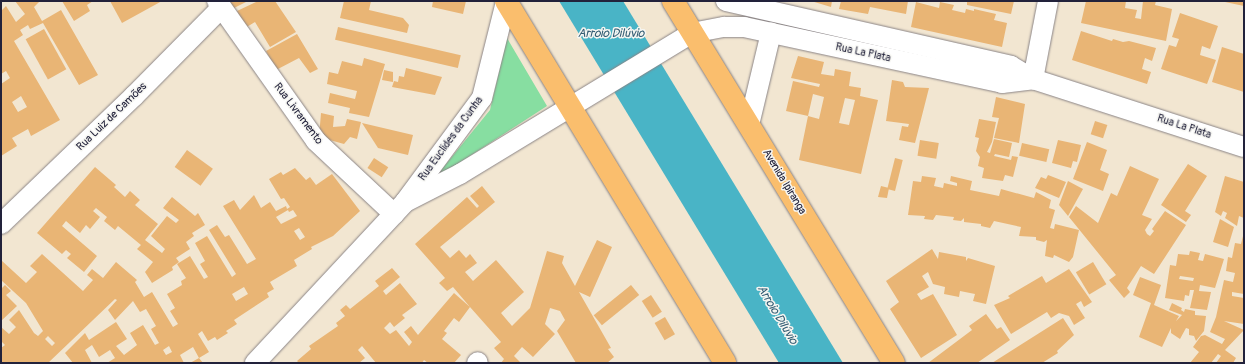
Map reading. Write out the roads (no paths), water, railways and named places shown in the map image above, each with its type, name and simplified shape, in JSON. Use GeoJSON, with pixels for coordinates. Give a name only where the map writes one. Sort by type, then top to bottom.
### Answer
{"type":"FeatureCollection","features":[{"type":"Feature","properties":{"kind":"main road"},"geometry":{"type":"LineString","coordinates":[[506,1],[568,107],[725,363]]}},
{"type":"Feature","properties":{"kind":"main road","name":"Avenida Ipiranga"},"geometry":{"type":"LineString","coordinates":[[673,1],[894,363]]}},
{"type":"Feature","properties":{"kind":"street","name":"Rua Euclides da Cunha"},"geometry":{"type":"LineString","coordinates":[[255,363],[399,208],[482,98],[506,1]]}},
{"type":"Feature","properties":{"kind":"street","name":"Rua La Plata"},"geometry":{"type":"LineString","coordinates":[[726,1],[782,7],[1011,66],[1034,79],[1244,147]]}},
{"type":"Feature","properties":{"kind":"street"},"geometry":{"type":"LineString","coordinates":[[1034,79],[1048,1]]}},
{"type":"Feature","properties":{"kind":"street","name":"Rua Livramento"},"geometry":{"type":"LineString","coordinates":[[219,4],[316,141],[399,208]]}},
{"type":"Feature","properties":{"kind":"street","name":"Rua Luiz de Camões"},"geometry":{"type":"LineString","coordinates":[[1,224],[134,96],[219,4]]}},
{"type":"Feature","properties":{"kind":"street","name":"Rua La Plata"},"geometry":{"type":"LineString","coordinates":[[692,33],[724,27],[744,28],[1002,83],[1034,79]]}},
{"type":"Feature","properties":{"kind":"street","name":"Rua Euclides da Cunha"},"geometry":{"type":"LineString","coordinates":[[399,208],[460,174],[692,33]]}},
{"type":"Feature","properties":{"kind":"street"},"geometry":{"type":"LineString","coordinates":[[749,125],[771,34]]}},
{"type":"Feature","properties":{"kind":"water","name":"Arroio Dilúvio"},"geometry":{"type":"Polygon","coordinates":[[[559,1],[623,1],[843,363],[779,363],[559,1]]]}}]}
